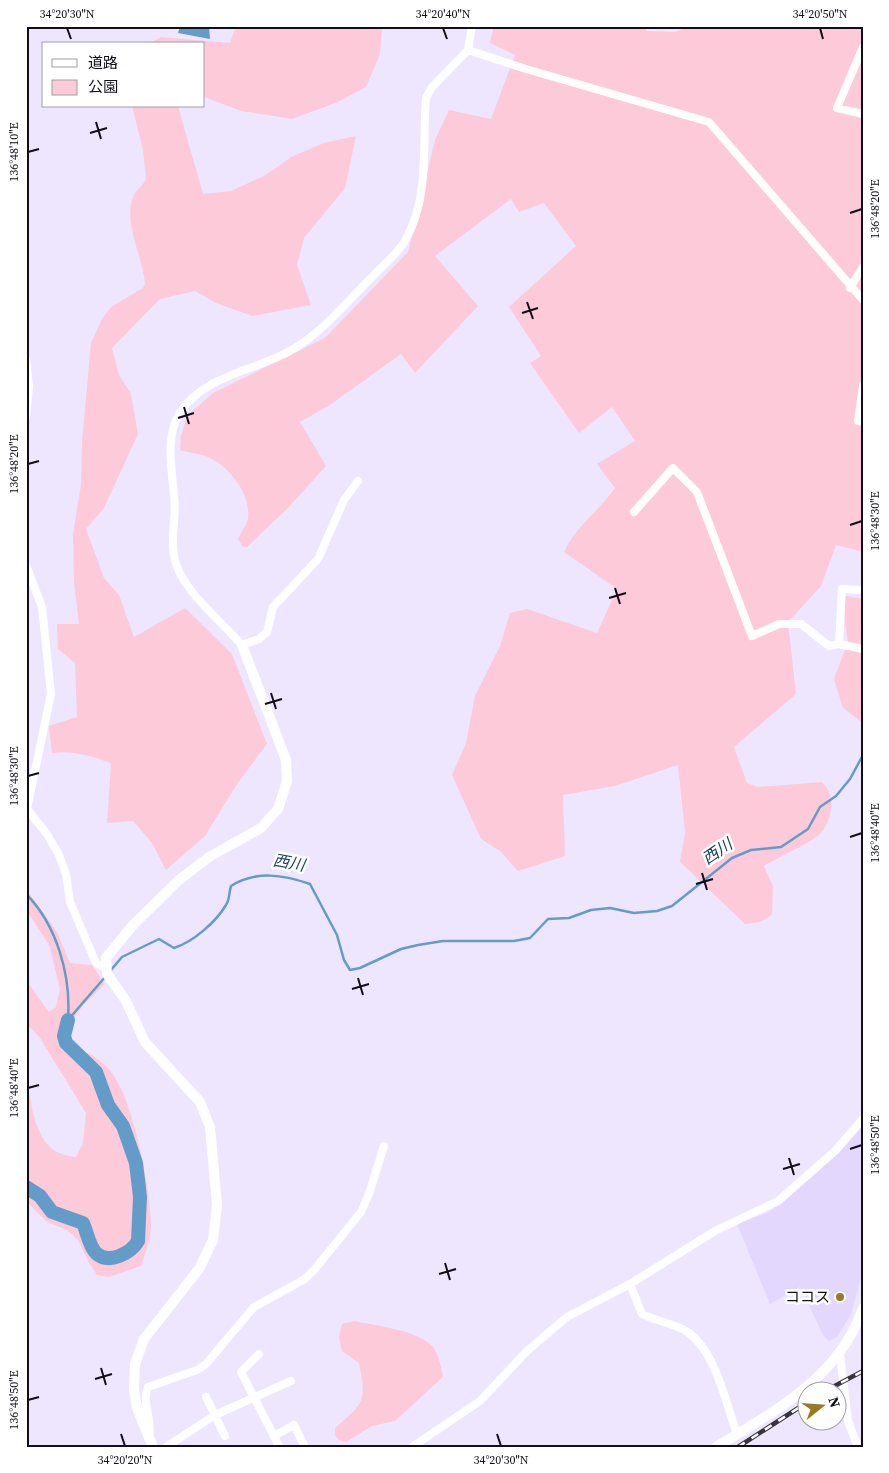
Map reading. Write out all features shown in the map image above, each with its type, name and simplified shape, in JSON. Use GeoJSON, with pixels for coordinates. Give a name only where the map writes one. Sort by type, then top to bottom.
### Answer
{"type":"FeatureCollection","features":[{"type":"Feature","properties":{"kind":"street"},"geometry":{"type":"LineString","coordinates":[[105,968],[106,958],[117,944],[179,880],[209,857],[261,828],[278,809],[287,782],[286,760],[242,645],[194,592],[180,574],[175,561],[173,546],[175,498],[170,455],[176,420],[183,408],[211,385],[288,352],[310,338],[392,257],[406,240],[414,222],[422,190],[426,98],[432,87],[468,50],[472,26]]}},
{"type":"Feature","properties":{"kind":"street"},"geometry":{"type":"LineString","coordinates":[[863,47],[837,108],[863,114]]}},
{"type":"Feature","properties":{"kind":"street"},"geometry":{"type":"LineString","coordinates":[[468,50],[526,69],[709,122],[850,288],[863,300]]}},
{"type":"Feature","properties":{"kind":"street"},"geometry":{"type":"LineString","coordinates":[[850,288],[863,267]]}},
{"type":"Feature","properties":{"kind":"street"},"geometry":{"type":"LineString","coordinates":[[26,359],[29,386],[26,417]]}},
{"type":"Feature","properties":{"kind":"street"},"geometry":{"type":"LineString","coordinates":[[863,385],[858,421],[863,422]]}},
{"type":"Feature","properties":{"kind":"street"},"geometry":{"type":"LineString","coordinates":[[634,512],[673,468],[696,492],[752,636],[779,624],[802,624],[829,646],[839,644],[863,648]]}},
{"type":"Feature","properties":{"kind":"street"},"geometry":{"type":"LineString","coordinates":[[242,645],[259,639],[267,632],[273,607],[318,559],[327,543],[344,500],[358,481]]}},
{"type":"Feature","properties":{"kind":"street"},"geometry":{"type":"LineString","coordinates":[[26,565],[42,607],[51,694],[27,808],[59,855],[66,874],[70,902],[96,963],[105,968],[126,1001],[149,1047],[200,1102],[210,1127],[217,1205],[213,1240],[199,1269],[144,1339],[135,1364],[134,1391],[137,1408],[153,1447]]}},
{"type":"Feature","properties":{"kind":"street"},"geometry":{"type":"LineString","coordinates":[[839,644],[842,589],[863,590]]}},
{"type":"Feature","properties":{"kind":"street"},"geometry":{"type":"LineString","coordinates":[[412,1447],[480,1401],[527,1351],[568,1317],[630,1284],[715,1231],[778,1201],[835,1151],[863,1119]]}},
{"type":"Feature","properties":{"kind":"street"},"geometry":{"type":"LineString","coordinates":[[149,1436],[151,1428],[145,1398],[148,1387],[197,1370],[206,1364],[254,1307],[305,1278],[315,1269],[360,1212],[369,1194],[384,1146]]}},
{"type":"Feature","properties":{"kind":"street"},"geometry":{"type":"LineString","coordinates":[[630,1284],[642,1314],[672,1324],[687,1332],[701,1344],[712,1364],[738,1434]]}},
{"type":"Feature","properties":{"kind":"street"},"geometry":{"type":"LineString","coordinates":[[716,1447],[806,1389],[819,1378],[840,1354],[863,1308]]}},
{"type":"Feature","properties":{"kind":"street"},"geometry":{"type":"LineString","coordinates":[[259,1354],[241,1372],[279,1446]]}},
{"type":"Feature","properties":{"kind":"street"},"geometry":{"type":"LineString","coordinates":[[840,1354],[848,1422],[858,1447]]}},
{"type":"Feature","properties":{"kind":"street"},"geometry":{"type":"LineString","coordinates":[[166,1447],[215,1415],[255,1399],[291,1380]]}},
{"type":"Feature","properties":{"kind":"street"},"geometry":{"type":"LineString","coordinates":[[206,1397],[225,1436]]}},
{"type":"Feature","properties":{"kind":"street"},"geometry":{"type":"LineString","coordinates":[[274,1436],[294,1425],[304,1447]]}},
{"type":"Feature","properties":{"kind":"shaded area"},"geometry":{"type":"Polygon","coordinates":[[[863,1125],[863,1271],[851,1314],[837,1337],[829,1341],[823,1335],[800,1287],[770,1304],[737,1224],[767,1213],[782,1203],[825,1165],[863,1125]]]}},
{"type":"Feature","properties":{"kind":"green space"},"geometry":{"type":"Polygon","coordinates":[[[236,26],[382,26],[380,54],[366,87],[338,102],[292,119],[241,111],[205,97],[205,42],[152,42],[161,37],[230,43],[236,26]]]}},
{"type":"Feature","properties":{"kind":"green space"},"geometry":{"type":"Polygon","coordinates":[[[494,26],[643,26],[647,31],[675,32],[690,26],[863,26],[863,552],[836,545],[821,586],[788,622],[796,694],[734,747],[747,783],[758,787],[822,782],[831,800],[831,813],[822,832],[764,866],[773,886],[772,915],[760,922],[745,924],[680,862],[685,832],[678,765],[615,786],[563,795],[565,856],[518,871],[500,851],[481,839],[452,775],[466,743],[475,696],[500,646],[510,613],[527,609],[597,633],[617,589],[564,552],[574,535],[615,488],[597,464],[635,441],[612,407],[579,433],[530,363],[541,356],[509,307],[576,246],[544,203],[519,212],[511,199],[435,256],[478,306],[415,373],[401,354],[330,405],[300,422],[326,466],[287,509],[247,547],[243,547],[238,539],[248,518],[246,501],[239,485],[214,460],[180,450],[181,436],[187,416],[213,393],[325,338],[408,252],[435,140],[449,110],[491,119],[515,55],[490,43],[494,26]]]}},
{"type":"Feature","properties":{"kind":"green space"},"geometry":{"type":"Polygon","coordinates":[[[132,108],[179,108],[203,194],[231,191],[266,175],[291,157],[324,143],[356,136],[345,188],[304,238],[297,265],[311,305],[252,316],[216,303],[195,291],[160,299],[112,348],[119,375],[131,394],[138,434],[104,508],[86,529],[104,578],[119,595],[134,637],[185,608],[232,654],[267,744],[237,784],[205,836],[166,870],[152,843],[133,821],[107,823],[111,763],[75,753],[52,753],[49,726],[77,717],[75,663],[58,649],[57,624],[79,624],[74,582],[73,534],[81,485],[82,442],[91,343],[102,319],[111,307],[143,288],[145,284],[130,216],[134,195],[146,179],[143,150],[132,108]]]}},
{"type":"Feature","properties":{"kind":"green space"},"geometry":{"type":"Polygon","coordinates":[[[841,595],[863,599],[863,723],[843,708],[834,679],[848,642],[841,595]]]}},
{"type":"Feature","properties":{"kind":"green space"},"geometry":{"type":"Polygon","coordinates":[[[26,889],[57,932],[70,963],[92,965],[105,984],[83,1005],[68,1028],[71,1037],[69,1044],[80,1054],[89,1053],[104,1064],[112,1073],[127,1103],[144,1165],[151,1221],[147,1249],[141,1266],[109,1277],[97,1275],[78,1240],[67,1230],[47,1222],[26,1201],[26,1087],[39,1130],[47,1144],[59,1153],[76,1157],[83,1143],[86,1113],[40,1038],[26,1023],[26,980],[49,1012],[56,1007],[60,989],[49,945],[26,909],[26,889]]]}},
{"type":"Feature","properties":{"kind":"green space"},"geometry":{"type":"Polygon","coordinates":[[[355,1321],[407,1333],[426,1341],[437,1354],[443,1377],[395,1421],[372,1426],[346,1442],[339,1440],[335,1435],[335,1428],[352,1413],[361,1401],[363,1386],[359,1363],[342,1351],[339,1337],[342,1324],[355,1321]]]}},
{"type":"Feature","properties":{"kind":"water"},"geometry":{"type":"Polygon","coordinates":[[[180,26],[209,26],[210,39],[178,33],[180,26]]]}},
{"type":"Feature","properties":{"kind":"waterway","name":"西川"},"geometry":{"type":"LineString","coordinates":[[111,970],[122,957],[159,939],[174,948],[189,941],[203,931],[222,911],[228,900],[231,886],[260,876],[280,876],[310,884],[337,935],[344,960],[350,970],[360,968],[401,949],[418,945],[443,941],[514,941],[530,938],[548,919],[569,918],[591,910],[610,908],[634,913],[657,911],[672,906],[732,858],[751,850],[781,847],[808,829],[820,807],[836,796],[850,779],[863,755]]}},
{"type":"Feature","properties":{"kind":"waterway"},"geometry":{"type":"LineString","coordinates":[[26,894],[46,921],[60,952],[67,985],[68,1018]]}},
{"type":"Feature","properties":{"kind":"waterway","name":"西川"},"geometry":{"type":"LineString","coordinates":[[68,1020],[106,976]]}},
{"type":"Feature","properties":{"kind":"waterway","name":"西川"},"geometry":{"type":"LineString","coordinates":[[26,1187],[40,1196],[52,1212],[83,1223],[92,1247],[101,1256],[107,1258],[119,1256],[130,1250],[138,1241],[140,1197],[136,1163],[123,1126],[108,1105],[96,1072],[66,1043],[64,1036],[68,1020]]}},
{"type":"Feature","properties":{"kind":"railway"},"geometry":{"type":"LineString","coordinates":[[846,1380],[863,1371]]}},
{"type":"Feature","properties":{"kind":"railway"},"geometry":{"type":"LineString","coordinates":[[738,1447],[796,1409]]}},
{"type":"Feature","properties":{"kind":"place","name":"ココス"},"geometry":{"type":"Point","coordinates":[840,1297]}}]}
